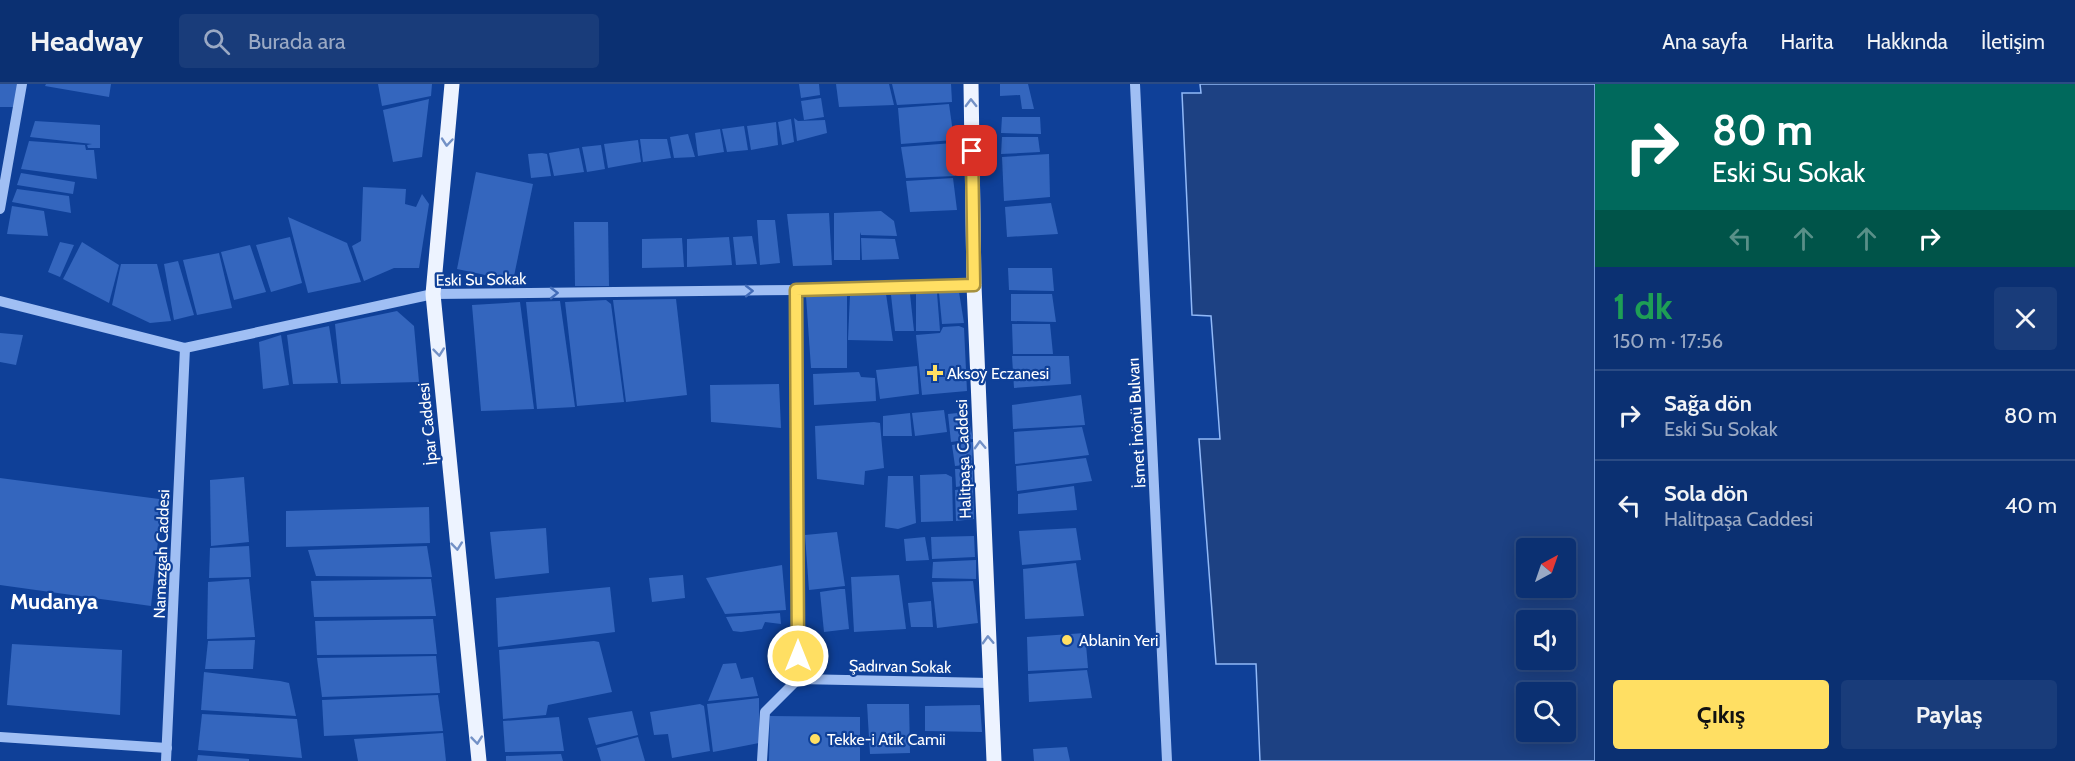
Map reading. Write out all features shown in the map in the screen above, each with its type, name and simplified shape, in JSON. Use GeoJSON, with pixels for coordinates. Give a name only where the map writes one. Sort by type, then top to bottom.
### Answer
{"type":"FeatureCollection","features":[{"type":"Feature","properties":{"kind":"main road","name":"İpar Caddesi"},"geometry":{"type":"LineString","coordinates":[[452,84],[433,294],[479,761]]}},
{"type":"Feature","properties":{"kind":"main road","name":"Halitpaşa Caddesi"},"geometry":{"type":"LineString","coordinates":[[971,84],[974,285],[994,761]]}},
{"type":"Feature","properties":{"kind":"street"},"geometry":{"type":"LineString","coordinates":[[0,209],[22,84]]}},
{"type":"Feature","properties":{"kind":"street","name":"İsmet İnönü Bulvarı"},"geometry":{"type":"LineString","coordinates":[[1135,84],[1167,761]]}},
{"type":"Feature","properties":{"kind":"street","name":"Eski Su Sokak"},"geometry":{"type":"LineString","coordinates":[[0,301],[185,348],[433,294],[796,290],[974,285]]}},
{"type":"Feature","properties":{"kind":"street"},"geometry":{"type":"LineString","coordinates":[[750,761],[762,760],[765,712],[798,679],[796,290]]}},
{"type":"Feature","properties":{"kind":"street","name":"Namazgah Caddesi"},"geometry":{"type":"LineString","coordinates":[[166,761],[185,348]]}},
{"type":"Feature","properties":{"kind":"street","name":"Şadırvan Sokak"},"geometry":{"type":"LineString","coordinates":[[798,679],[990,683]]}},
{"type":"Feature","properties":{"kind":"street"},"geometry":{"type":"LineString","coordinates":[[0,737],[167,748]]}},
{"type":"Feature","properties":{"kind":"water"},"geometry":{"type":"Polygon","coordinates":[[[1200,84],[1595,84],[1595,761],[1260,761],[1256,664],[1216,664],[1199,439],[1220,439],[1211,316],[1192,315],[1182,93],[1201,93],[1200,84]]]}},
{"type":"Feature","properties":{"kind":"building"},"geometry":{"type":"Polygon","coordinates":[[[0,84],[18,84],[15,107],[0,107],[0,84]]]}},
{"type":"Feature","properties":{"kind":"building"},"geometry":{"type":"Polygon","coordinates":[[[46,84],[111,84],[109,97],[45,86],[46,84]]]}},
{"type":"Feature","properties":{"kind":"building"},"geometry":{"type":"Polygon","coordinates":[[[378,84],[432,84],[431,96],[382,106],[378,84]]]}},
{"type":"Feature","properties":{"kind":"building"},"geometry":{"type":"Polygon","coordinates":[[[799,84],[819,84],[820,95],[801,98],[799,84]]]}},
{"type":"Feature","properties":{"kind":"building"},"geometry":{"type":"Polygon","coordinates":[[[836,84],[889,84],[894,105],[839,107],[836,84]]]}},
{"type":"Feature","properties":{"kind":"building"},"geometry":{"type":"Polygon","coordinates":[[[892,84],[951,84],[952,102],[897,105],[892,84]]]}},
{"type":"Feature","properties":{"kind":"building"},"geometry":{"type":"Polygon","coordinates":[[[1000,84],[1028,84],[1034,109],[1022,109],[1020,95],[1000,96],[1000,84]]]}},
{"type":"Feature","properties":{"kind":"building"},"geometry":{"type":"Polygon","coordinates":[[[821,98],[824,117],[804,120],[801,101],[821,98]]]}},
{"type":"Feature","properties":{"kind":"building"},"geometry":{"type":"Polygon","coordinates":[[[429,99],[422,157],[393,162],[383,110],[429,99]]]}},
{"type":"Feature","properties":{"kind":"building"},"geometry":{"type":"Polygon","coordinates":[[[949,104],[954,140],[901,144],[898,108],[949,104]]]}},
{"type":"Feature","properties":{"kind":"building"},"geometry":{"type":"Polygon","coordinates":[[[1002,117],[1040,117],[1041,134],[1001,133],[1002,117]]]}},
{"type":"Feature","properties":{"kind":"building"},"geometry":{"type":"Polygon","coordinates":[[[794,118],[798,121],[825,120],[827,133],[797,141],[794,118]]]}},
{"type":"Feature","properties":{"kind":"building"},"geometry":{"type":"Polygon","coordinates":[[[791,119],[794,142],[782,145],[778,122],[791,119]]]}},
{"type":"Feature","properties":{"kind":"building"},"geometry":{"type":"Polygon","coordinates":[[[35,121],[100,125],[100,148],[88,148],[87,145],[92,144],[30,137],[35,121]]]}},
{"type":"Feature","properties":{"kind":"building"},"geometry":{"type":"Polygon","coordinates":[[[776,122],[778,145],[751,150],[747,126],[776,122]]]}},
{"type":"Feature","properties":{"kind":"building"},"geometry":{"type":"Polygon","coordinates":[[[744,126],[748,150],[727,152],[722,129],[744,126]]]}},
{"type":"Feature","properties":{"kind":"building"},"geometry":{"type":"Polygon","coordinates":[[[720,129],[724,152],[698,156],[695,133],[720,129]]]}},
{"type":"Feature","properties":{"kind":"building"},"geometry":{"type":"Polygon","coordinates":[[[688,134],[695,157],[674,158],[670,137],[688,134]]]}},
{"type":"Feature","properties":{"kind":"building"},"geometry":{"type":"Polygon","coordinates":[[[1002,137],[1038,137],[1040,152],[1001,154],[1002,137]]]}},
{"type":"Feature","properties":{"kind":"building"},"geometry":{"type":"Polygon","coordinates":[[[640,139],[667,139],[671,158],[643,162],[640,139]]]}},
{"type":"Feature","properties":{"kind":"building"},"geometry":{"type":"Polygon","coordinates":[[[638,140],[641,162],[608,168],[604,144],[638,140]]]}},
{"type":"Feature","properties":{"kind":"building"},"geometry":{"type":"Polygon","coordinates":[[[29,141],[85,145],[86,150],[94,150],[97,179],[21,169],[29,141]]]}},
{"type":"Feature","properties":{"kind":"building"},"geometry":{"type":"Polygon","coordinates":[[[953,143],[955,176],[906,178],[901,147],[953,143]]]}},
{"type":"Feature","properties":{"kind":"building"},"geometry":{"type":"Polygon","coordinates":[[[601,145],[605,169],[587,172],[582,147],[601,145]]]}},
{"type":"Feature","properties":{"kind":"building"},"geometry":{"type":"Polygon","coordinates":[[[579,148],[584,172],[554,176],[549,153],[579,148]]]}},
{"type":"Feature","properties":{"kind":"building"},"geometry":{"type":"Polygon","coordinates":[[[528,154],[547,154],[551,176],[531,178],[528,154]]]}},
{"type":"Feature","properties":{"kind":"building"},"geometry":{"type":"Polygon","coordinates":[[[1049,154],[1050,197],[1004,201],[1002,157],[1049,154]]]}},
{"type":"Feature","properties":{"kind":"building"},"geometry":{"type":"Polygon","coordinates":[[[476,172],[533,184],[513,281],[457,269],[476,172]]]}},
{"type":"Feature","properties":{"kind":"building"},"geometry":{"type":"Polygon","coordinates":[[[21,173],[75,182],[73,194],[17,185],[21,173]]]}},
{"type":"Feature","properties":{"kind":"building"},"geometry":{"type":"Polygon","coordinates":[[[953,178],[957,210],[910,212],[906,181],[953,178]]]}},
{"type":"Feature","properties":{"kind":"building"},"geometry":{"type":"Polygon","coordinates":[[[363,187],[406,189],[405,204],[416,207],[422,194],[429,204],[419,268],[394,268],[364,281],[352,246],[361,241],[363,187]]]}},
{"type":"Feature","properties":{"kind":"building"},"geometry":{"type":"Polygon","coordinates":[[[17,189],[69,196],[71,213],[12,202],[17,189]]]}},
{"type":"Feature","properties":{"kind":"building"},"geometry":{"type":"Polygon","coordinates":[[[1051,203],[1058,234],[1007,237],[1005,207],[1051,203]]]}},
{"type":"Feature","properties":{"kind":"building"},"geometry":{"type":"Polygon","coordinates":[[[12,206],[44,211],[48,236],[7,234],[12,206]]]}},
{"type":"Feature","properties":{"kind":"building"},"geometry":{"type":"Polygon","coordinates":[[[881,211],[894,221],[897,236],[861,235],[860,232],[860,260],[834,260],[834,213],[881,211]]]}},
{"type":"Feature","properties":{"kind":"building"},"geometry":{"type":"Polygon","coordinates":[[[829,213],[832,265],[793,266],[787,214],[829,213]]]}},
{"type":"Feature","properties":{"kind":"building"},"geometry":{"type":"Polygon","coordinates":[[[288,217],[347,243],[361,282],[308,293],[288,217]]]}},
{"type":"Feature","properties":{"kind":"building"},"geometry":{"type":"Polygon","coordinates":[[[757,220],[775,220],[780,263],[760,265],[757,220]]]}},
{"type":"Feature","properties":{"kind":"building"},"geometry":{"type":"Polygon","coordinates":[[[574,222],[608,222],[609,286],[575,286],[574,222]]]}},
{"type":"Feature","properties":{"kind":"building"},"geometry":{"type":"Polygon","coordinates":[[[752,236],[757,264],[736,265],[733,237],[752,236]]]}},
{"type":"Feature","properties":{"kind":"building"},"geometry":{"type":"Polygon","coordinates":[[[290,237],[302,283],[271,292],[256,245],[290,237]]]}},
{"type":"Feature","properties":{"kind":"building"},"geometry":{"type":"Polygon","coordinates":[[[729,237],[732,265],[687,267],[687,239],[729,237]]]}},
{"type":"Feature","properties":{"kind":"building"},"geometry":{"type":"Polygon","coordinates":[[[682,238],[684,267],[642,268],[642,239],[682,238]]]}},
{"type":"Feature","properties":{"kind":"building"},"geometry":{"type":"Polygon","coordinates":[[[861,238],[895,239],[899,259],[862,260],[861,238]]]}},
{"type":"Feature","properties":{"kind":"building"},"geometry":{"type":"Polygon","coordinates":[[[60,242],[74,245],[60,277],[48,272],[60,242]]]}},
{"type":"Feature","properties":{"kind":"building"},"geometry":{"type":"Polygon","coordinates":[[[82,242],[119,265],[109,303],[63,279],[82,242]]]}},
{"type":"Feature","properties":{"kind":"building"},"geometry":{"type":"Polygon","coordinates":[[[250,245],[266,292],[234,300],[221,252],[250,245]]]}},
{"type":"Feature","properties":{"kind":"building"},"geometry":{"type":"Polygon","coordinates":[[[219,253],[232,308],[197,315],[183,260],[219,253]]]}},
{"type":"Feature","properties":{"kind":"building"},"geometry":{"type":"Polygon","coordinates":[[[178,261],[194,315],[174,320],[164,264],[178,261]]]}},
{"type":"Feature","properties":{"kind":"building"},"geometry":{"type":"Polygon","coordinates":[[[121,264],[157,264],[171,321],[150,323],[112,305],[121,264]]]}},
{"type":"Feature","properties":{"kind":"building"},"geometry":{"type":"Polygon","coordinates":[[[1008,268],[1052,268],[1054,291],[1009,290],[1008,268]]]}},
{"type":"Feature","properties":{"kind":"building"},"geometry":{"type":"Polygon","coordinates":[[[959,292],[964,323],[942,324],[939,293],[959,292]]]}},
{"type":"Feature","properties":{"kind":"building"},"geometry":{"type":"Polygon","coordinates":[[[937,293],[940,331],[916,331],[916,294],[937,293]]]}},
{"type":"Feature","properties":{"kind":"building"},"geometry":{"type":"Polygon","coordinates":[[[886,294],[893,341],[848,340],[850,295],[886,294]]]}},
{"type":"Feature","properties":{"kind":"building"},"geometry":{"type":"Polygon","coordinates":[[[910,294],[914,331],[895,331],[891,295],[910,294]]]}},
{"type":"Feature","properties":{"kind":"building"},"geometry":{"type":"Polygon","coordinates":[[[1011,294],[1052,294],[1056,322],[1011,321],[1011,294]]]}},
{"type":"Feature","properties":{"kind":"building"},"geometry":{"type":"Polygon","coordinates":[[[847,295],[847,368],[811,368],[806,296],[847,295]]]}},
{"type":"Feature","properties":{"kind":"building"},"geometry":{"type":"Polygon","coordinates":[[[676,299],[687,395],[626,402],[613,300],[676,299]]]}},
{"type":"Feature","properties":{"kind":"building"},"geometry":{"type":"Polygon","coordinates":[[[606,300],[611,304],[624,402],[577,406],[565,302],[606,300]]]}},
{"type":"Feature","properties":{"kind":"building"},"geometry":{"type":"Polygon","coordinates":[[[560,301],[575,407],[537,409],[526,302],[560,301]]]}},
{"type":"Feature","properties":{"kind":"building"},"geometry":{"type":"Polygon","coordinates":[[[520,302],[534,409],[481,411],[472,305],[520,302]]]}},
{"type":"Feature","properties":{"kind":"building"},"geometry":{"type":"Polygon","coordinates":[[[397,311],[414,326],[419,382],[341,384],[335,324],[397,311]]]}},
{"type":"Feature","properties":{"kind":"building"},"geometry":{"type":"Polygon","coordinates":[[[1012,324],[1050,324],[1053,354],[1013,354],[1012,324]]]}},
{"type":"Feature","properties":{"kind":"building"},"geometry":{"type":"Polygon","coordinates":[[[329,326],[338,383],[293,384],[287,335],[329,326]]]}},
{"type":"Feature","properties":{"kind":"building"},"geometry":{"type":"Polygon","coordinates":[[[943,327],[964,328],[967,391],[922,395],[916,335],[940,333],[943,327]]]}},
{"type":"Feature","properties":{"kind":"building"},"geometry":{"type":"Polygon","coordinates":[[[0,333],[23,335],[16,365],[0,362],[0,333]]]}},
{"type":"Feature","properties":{"kind":"building"},"geometry":{"type":"Polygon","coordinates":[[[281,335],[289,385],[263,389],[259,342],[281,335]]]}},
{"type":"Feature","properties":{"kind":"building"},"geometry":{"type":"Polygon","coordinates":[[[1012,356],[1069,356],[1071,384],[1014,388],[1012,356]]]}},
{"type":"Feature","properties":{"kind":"building"},"geometry":{"type":"Polygon","coordinates":[[[917,366],[919,394],[880,399],[876,370],[917,366]]]}},
{"type":"Feature","properties":{"kind":"building"},"geometry":{"type":"Polygon","coordinates":[[[859,372],[861,377],[875,378],[876,401],[814,405],[813,374],[859,372]]]}},
{"type":"Feature","properties":{"kind":"building"},"geometry":{"type":"Polygon","coordinates":[[[779,384],[781,428],[711,422],[710,385],[779,384]]]}},
{"type":"Feature","properties":{"kind":"building"},"geometry":{"type":"Polygon","coordinates":[[[1081,395],[1085,425],[1013,429],[1012,405],[1081,395]]]}},
{"type":"Feature","properties":{"kind":"building"},"geometry":{"type":"Polygon","coordinates":[[[944,410],[947,432],[915,436],[912,413],[944,410]]]}},
{"type":"Feature","properties":{"kind":"building"},"geometry":{"type":"Polygon","coordinates":[[[967,412],[973,439],[951,442],[948,414],[967,412]]]}},
{"type":"Feature","properties":{"kind":"building"},"geometry":{"type":"Polygon","coordinates":[[[910,413],[912,436],[883,436],[883,416],[910,413]]]}},
{"type":"Feature","properties":{"kind":"building"},"geometry":{"type":"Polygon","coordinates":[[[880,423],[884,468],[865,471],[864,485],[817,479],[815,426],[880,423]]]}},
{"type":"Feature","properties":{"kind":"building"},"geometry":{"type":"Polygon","coordinates":[[[1082,427],[1089,455],[1015,464],[1014,432],[1082,427]]]}},
{"type":"Feature","properties":{"kind":"building"},"geometry":{"type":"Polygon","coordinates":[[[973,442],[972,464],[955,466],[952,445],[973,442]]]}},
{"type":"Feature","properties":{"kind":"building"},"geometry":{"type":"Polygon","coordinates":[[[1086,458],[1092,481],[1017,491],[1016,466],[1086,458]]]}},
{"type":"Feature","properties":{"kind":"building"},"geometry":{"type":"Polygon","coordinates":[[[955,469],[973,469],[973,484],[956,487],[955,469]]]}},
{"type":"Feature","properties":{"kind":"building"},"geometry":{"type":"Polygon","coordinates":[[[946,474],[952,477],[953,521],[921,522],[920,475],[946,474]]]}},
{"type":"Feature","properties":{"kind":"building"},"geometry":{"type":"Polygon","coordinates":[[[888,476],[913,476],[916,523],[898,529],[885,527],[888,476]]]}},
{"type":"Feature","properties":{"kind":"building"},"geometry":{"type":"Polygon","coordinates":[[[244,477],[249,542],[211,546],[210,480],[244,477]]]}},
{"type":"Feature","properties":{"kind":"building"},"geometry":{"type":"Polygon","coordinates":[[[0,478],[159,499],[162,504],[151,606],[0,585],[0,478]]]}},
{"type":"Feature","properties":{"kind":"building"},"geometry":{"type":"Polygon","coordinates":[[[1074,486],[1077,510],[1018,514],[1018,494],[1074,486]]]}},
{"type":"Feature","properties":{"kind":"building"},"geometry":{"type":"Polygon","coordinates":[[[973,488],[974,519],[956,521],[955,490],[973,488]]]}},
{"type":"Feature","properties":{"kind":"building"},"geometry":{"type":"Polygon","coordinates":[[[429,507],[430,543],[286,547],[286,511],[429,507]]]}},
{"type":"Feature","properties":{"kind":"building"},"geometry":{"type":"Polygon","coordinates":[[[546,528],[549,573],[495,579],[490,532],[546,528]]]}},
{"type":"Feature","properties":{"kind":"building"},"geometry":{"type":"Polygon","coordinates":[[[1076,528],[1081,560],[1022,565],[1019,531],[1076,528]]]}},
{"type":"Feature","properties":{"kind":"building"},"geometry":{"type":"Polygon","coordinates":[[[837,532],[845,586],[809,590],[805,535],[837,532]]]}},
{"type":"Feature","properties":{"kind":"building"},"geometry":{"type":"Polygon","coordinates":[[[974,536],[975,557],[932,559],[931,537],[974,536]]]}},
{"type":"Feature","properties":{"kind":"building"},"geometry":{"type":"Polygon","coordinates":[[[925,537],[929,560],[906,561],[904,539],[925,537]]]}},
{"type":"Feature","properties":{"kind":"building"},"geometry":{"type":"Polygon","coordinates":[[[249,546],[251,577],[209,578],[210,548],[249,546]]]}},
{"type":"Feature","properties":{"kind":"building"},"geometry":{"type":"Polygon","coordinates":[[[427,546],[432,577],[316,576],[308,550],[427,546]]]}},
{"type":"Feature","properties":{"kind":"building"},"geometry":{"type":"Polygon","coordinates":[[[976,560],[976,579],[932,578],[933,562],[976,560]]]}},
{"type":"Feature","properties":{"kind":"building"},"geometry":{"type":"Polygon","coordinates":[[[1076,563],[1084,616],[1025,619],[1023,569],[1076,563]]]}},
{"type":"Feature","properties":{"kind":"building"},"geometry":{"type":"Polygon","coordinates":[[[782,565],[786,610],[725,614],[706,578],[782,565]]]}},
{"type":"Feature","properties":{"kind":"building"},"geometry":{"type":"Polygon","coordinates":[[[683,575],[685,598],[652,602],[649,578],[683,575]]]}},
{"type":"Feature","properties":{"kind":"building"},"geometry":{"type":"Polygon","coordinates":[[[899,575],[906,629],[854,632],[851,577],[899,575]]]}},
{"type":"Feature","properties":{"kind":"building"},"geometry":{"type":"Polygon","coordinates":[[[249,579],[255,637],[207,639],[208,582],[249,579]]]}},
{"type":"Feature","properties":{"kind":"building"},"geometry":{"type":"Polygon","coordinates":[[[431,579],[436,616],[314,617],[311,581],[431,579]]]}},
{"type":"Feature","properties":{"kind":"building"},"geometry":{"type":"Polygon","coordinates":[[[973,581],[978,623],[937,628],[932,582],[973,581]]]}},
{"type":"Feature","properties":{"kind":"building"},"geometry":{"type":"Polygon","coordinates":[[[610,587],[615,632],[498,647],[496,598],[610,587]]]}},
{"type":"Feature","properties":{"kind":"building"},"geometry":{"type":"Polygon","coordinates":[[[845,589],[849,629],[824,632],[820,592],[845,589]]]}},
{"type":"Feature","properties":{"kind":"building"},"geometry":{"type":"Polygon","coordinates":[[[931,601],[933,627],[911,627],[908,603],[931,601]]]}},
{"type":"Feature","properties":{"kind":"building"},"geometry":{"type":"Polygon","coordinates":[[[780,613],[781,624],[765,622],[762,629],[741,632],[733,631],[726,617],[780,613]]]}},
{"type":"Feature","properties":{"kind":"building"},"geometry":{"type":"Polygon","coordinates":[[[433,619],[437,654],[317,655],[315,621],[433,619]]]}},
{"type":"Feature","properties":{"kind":"building"},"geometry":{"type":"Polygon","coordinates":[[[1085,633],[1088,668],[1028,671],[1027,637],[1085,633]]]}},
{"type":"Feature","properties":{"kind":"building"},"geometry":{"type":"Polygon","coordinates":[[[255,640],[253,669],[205,669],[208,641],[255,640]]]}},
{"type":"Feature","properties":{"kind":"building"},"geometry":{"type":"Polygon","coordinates":[[[599,642],[612,692],[548,705],[546,715],[503,719],[499,650],[599,642]]]}},
{"type":"Feature","properties":{"kind":"building"},"geometry":{"type":"Polygon","coordinates":[[[12,644],[122,650],[120,715],[7,705],[12,644]]]}},
{"type":"Feature","properties":{"kind":"building"},"geometry":{"type":"Polygon","coordinates":[[[436,656],[440,693],[322,697],[317,658],[436,656]]]}},
{"type":"Feature","properties":{"kind":"building"},"geometry":{"type":"Polygon","coordinates":[[[736,663],[741,679],[753,677],[758,696],[708,701],[723,664],[736,663]]]}},
{"type":"Feature","properties":{"kind":"building"},"geometry":{"type":"Polygon","coordinates":[[[1087,670],[1092,698],[1029,702],[1028,674],[1087,670]]]}},
{"type":"Feature","properties":{"kind":"building"},"geometry":{"type":"Polygon","coordinates":[[[204,672],[289,683],[296,716],[201,710],[204,672]]]}},
{"type":"Feature","properties":{"kind":"building"},"geometry":{"type":"Polygon","coordinates":[[[438,695],[443,731],[324,736],[322,700],[438,695]]]}},
{"type":"Feature","properties":{"kind":"building"},"geometry":{"type":"Polygon","coordinates":[[[759,698],[759,743],[713,752],[707,704],[759,698]]]}},
{"type":"Feature","properties":{"kind":"building"},"geometry":{"type":"Polygon","coordinates":[[[700,704],[704,706],[710,751],[672,758],[668,734],[654,735],[650,712],[700,704]]]}},
{"type":"Feature","properties":{"kind":"building"},"geometry":{"type":"Polygon","coordinates":[[[867,704],[909,704],[910,753],[870,754],[867,704]]]}},
{"type":"Feature","properties":{"kind":"building"},"geometry":{"type":"Polygon","coordinates":[[[980,705],[982,732],[925,731],[925,706],[980,705]]]}},
{"type":"Feature","properties":{"kind":"building"},"geometry":{"type":"Polygon","coordinates":[[[632,711],[638,735],[596,745],[588,718],[632,711]]]}},
{"type":"Feature","properties":{"kind":"building"},"geometry":{"type":"Polygon","coordinates":[[[202,714],[297,719],[302,758],[198,750],[202,714]]]}},
{"type":"Feature","properties":{"kind":"building","name":"Tekke-i Atik Camii"},"geometry":{"type":"Polygon","coordinates":[[[770,716],[860,717],[860,761],[769,761],[770,716]]]}},
{"type":"Feature","properties":{"kind":"building"},"geometry":{"type":"Polygon","coordinates":[[[559,717],[564,751],[505,752],[503,721],[559,717]]]}},
{"type":"Feature","properties":{"kind":"building"},"geometry":{"type":"Polygon","coordinates":[[[443,733],[446,761],[358,761],[354,739],[443,733]]]}},
{"type":"Feature","properties":{"kind":"building"},"geometry":{"type":"Polygon","coordinates":[[[638,737],[645,761],[601,761],[597,748],[638,737]]]}},
{"type":"Feature","properties":{"kind":"building"},"geometry":{"type":"Polygon","coordinates":[[[1067,747],[1070,761],[1034,761],[1033,749],[1067,747]]]}},
{"type":"Feature","properties":{"kind":"building"},"geometry":{"type":"Polygon","coordinates":[[[561,754],[563,761],[506,761],[506,756],[561,754]]]}},
{"type":"Feature","properties":{"kind":"building"},"geometry":{"type":"Polygon","coordinates":[[[198,755],[249,759],[249,761],[197,761],[198,755]]]}},
{"type":"Feature","properties":{"kind":"place","name":"Aksoy Eczanesi"},"geometry":{"type":"Point","coordinates":[935,373]}},
{"type":"Feature","properties":{"kind":"place","name":"Ablanin Yeri"},"geometry":{"type":"Point","coordinates":[1067,640]}},
{"type":"Feature","properties":{"kind":"place","name":"Tekke-i Atik Camii"},"geometry":{"type":"Point","coordinates":[815,739]}},
{"type":"Feature","properties":{"kind":"district","name":"Mudanya"},"geometry":{"type":"Point","coordinates":[54,601]}},
{"type":"Feature","properties":{"kind":"route"},"geometry":{"type":"LineString","coordinates":[[798,656],[796,290],[974,285],[972,151]]}}]}
